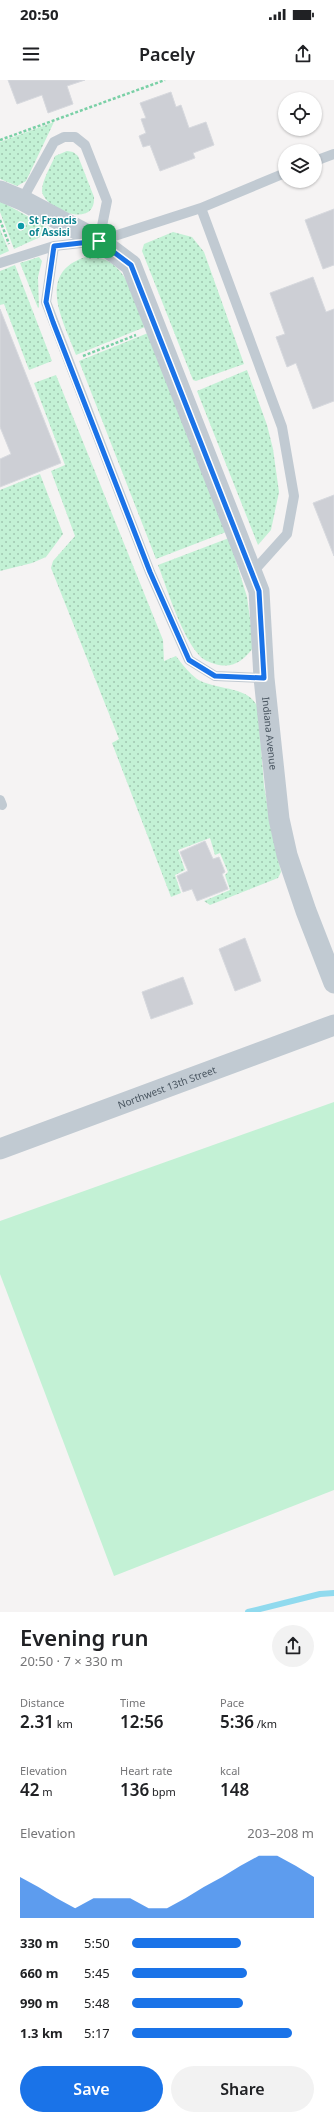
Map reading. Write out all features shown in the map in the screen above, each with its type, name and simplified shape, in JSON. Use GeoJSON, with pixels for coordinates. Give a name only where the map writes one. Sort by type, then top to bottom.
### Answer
{"type":"FeatureCollection","features":[{"type":"Feature","properties":{"kind":"street","name":"Indiana Avenue"},"geometry":{"type":"LineString","coordinates":[[0,191],[22,200],[99,241],[131,265],[259,591],[264,678],[278,819],[287,855],[306,911],[334,983]]}},
{"type":"Feature","properties":{"kind":"street","name":"Northwest 13th Street"},"geometry":{"type":"LineString","coordinates":[[0,1149],[334,1026]]}},
{"type":"Feature","properties":{"kind":"lane"},"geometry":{"type":"LineString","coordinates":[[22,200],[54,142],[64,137],[74,137],[85,145],[107,201],[99,241]]}},
{"type":"Feature","properties":{"kind":"lane"},"geometry":{"type":"LineString","coordinates":[[322,158],[334,154]]}},
{"type":"Feature","properties":{"kind":"lane"},"geometry":{"type":"LineString","coordinates":[[0,264],[54,246],[99,241],[201,208],[278,177]]}},
{"type":"Feature","properties":{"kind":"lane"},"geometry":{"type":"LineString","coordinates":[[201,208],[282,427],[294,496],[286,534],[252,573]]}},
{"type":"Feature","properties":{"kind":"lane"},"geometry":{"type":"LineString","coordinates":[[54,246],[46,302],[150,572],[189,660],[215,676],[264,678]]}},
{"type":"Feature","properties":{"kind":"path"},"geometry":{"type":"LineString","coordinates":[[0,140],[165,80]]}},
{"type":"Feature","properties":{"kind":"path"},"geometry":{"type":"LineString","coordinates":[[0,220],[10,248]]}},
{"type":"Feature","properties":{"kind":"path"},"geometry":{"type":"LineString","coordinates":[[79,357],[144,332]]}},
{"type":"Feature","properties":{"kind":"green space"},"geometry":{"type":"Polygon","coordinates":[[[54,122],[26,181],[17,186],[0,179],[0,142],[54,122]]]}},
{"type":"Feature","properties":{"kind":"green space"},"geometry":{"type":"Polygon","coordinates":[[[67,151],[73,152],[78,156],[94,197],[92,207],[87,213],[79,215],[59,209],[45,198],[42,191],[45,178],[55,156],[67,151]]]}},
{"type":"Feature","properties":{"kind":"green space"},"geometry":{"type":"Polygon","coordinates":[[[0,201],[49,228],[49,233],[14,249],[0,212],[0,201]]]}},
{"type":"Feature","properties":{"kind":"green space"},"geometry":{"type":"Polygon","coordinates":[[[0,229],[9,251],[0,255],[0,229]]]}},
{"type":"Feature","properties":{"kind":"green space"},"geometry":{"type":"Polygon","coordinates":[[[173,232],[192,237],[204,252],[244,364],[196,381],[193,380],[142,251],[144,244],[173,232]]]}},
{"type":"Feature","properties":{"kind":"green space"},"geometry":{"type":"Polygon","coordinates":[[[89,256],[102,258],[120,271],[132,292],[145,327],[76,355],[60,312],[57,298],[57,285],[62,273],[72,263],[89,256]]]}},
{"type":"Feature","properties":{"kind":"green space"},"geometry":{"type":"Polygon","coordinates":[[[39,257],[42,261],[38,277],[38,308],[20,263],[39,257]]]}},
{"type":"Feature","properties":{"kind":"green space"},"geometry":{"type":"Polygon","coordinates":[[[15,265],[52,361],[29,370],[4,304],[0,305],[0,271],[15,265]]]}},
{"type":"Feature","properties":{"kind":"green space"},"geometry":{"type":"Polygon","coordinates":[[[148,333],[226,532],[156,559],[79,361],[148,333]]]}},
{"type":"Feature","properties":{"kind":"green space"},"geometry":{"type":"Polygon","coordinates":[[[247,370],[267,425],[273,449],[279,492],[271,530],[258,545],[197,391],[247,370]]]}},
{"type":"Feature","properties":{"kind":"green space"},"geometry":{"type":"Polygon","coordinates":[[[56,375],[163,640],[164,661],[176,656],[188,671],[197,679],[205,683],[241,692],[254,701],[258,709],[264,785],[271,829],[281,872],[278,878],[210,905],[204,901],[230,890],[225,875],[228,872],[220,853],[215,855],[210,838],[178,850],[185,870],[175,875],[181,893],[171,897],[112,743],[119,739],[51,568],[53,561],[75,536],[51,471],[65,465],[34,383],[56,375]]]}},
{"type":"Feature","properties":{"kind":"green space"},"geometry":{"type":"Polygon","coordinates":[[[40,474],[63,534],[46,557],[32,563],[0,571],[0,490],[40,474]]]}},
{"type":"Feature","properties":{"kind":"green space"},"geometry":{"type":"Polygon","coordinates":[[[229,538],[247,597],[254,647],[242,660],[237,663],[232,665],[221,665],[204,660],[192,646],[181,625],[158,565],[229,538]]]}},
{"type":"Feature","properties":{"kind":"green space"},"geometry":{"type":"Polygon","coordinates":[[[334,1102],[334,1490],[114,1576],[0,1274],[0,1221],[334,1102]]]}},
{"type":"Feature","properties":{"kind":"building"},"geometry":{"type":"Polygon","coordinates":[[[8,80],[85,80],[67,86],[73,104],[48,113],[42,95],[17,104],[8,80]]]}},
{"type":"Feature","properties":{"kind":"building"},"geometry":{"type":"Polygon","coordinates":[[[171,92],[176,107],[181,105],[189,128],[206,122],[214,145],[193,153],[195,158],[160,171],[150,145],[143,147],[139,136],[146,133],[141,119],[146,118],[140,103],[171,92]]]}},
{"type":"Feature","properties":{"kind":"building"},"geometry":{"type":"Polygon","coordinates":[[[334,209],[334,265],[323,269],[305,220],[334,209]]]}},
{"type":"Feature","properties":{"kind":"building"},"geometry":{"type":"Polygon","coordinates":[[[313,277],[326,312],[334,309],[334,401],[313,409],[296,363],[287,367],[276,337],[285,334],[270,293],[313,277]]]}},
{"type":"Feature","properties":{"kind":"building"},"geometry":{"type":"Polygon","coordinates":[[[0,309],[61,463],[0,487],[0,459],[11,454],[0,427],[0,309]]]}},
{"type":"Feature","properties":{"kind":"building"},"geometry":{"type":"Polygon","coordinates":[[[334,495],[334,556],[313,503],[334,495]]]}},
{"type":"Feature","properties":{"kind":"building"},"geometry":{"type":"Polygon","coordinates":[[[205,841],[213,859],[219,857],[225,872],[222,874],[228,889],[197,901],[192,889],[183,892],[177,876],[188,871],[180,852],[205,841]]]}},
{"type":"Feature","properties":{"kind":"building"},"geometry":{"type":"Polygon","coordinates":[[[245,938],[261,981],[235,991],[219,949],[245,938]]]}},
{"type":"Feature","properties":{"kind":"building"},"geometry":{"type":"Polygon","coordinates":[[[183,977],[193,1004],[151,1019],[142,992],[183,977]]]}},
{"type":"Feature","properties":{"kind":"waterway"},"geometry":{"type":"LineString","coordinates":[[248,1612],[320,1594],[334,1593]]}},
{"type":"Feature","properties":{"kind":"place","name":"St Francis of Assisi"},"geometry":{"type":"Point","coordinates":[21,226]}},
{"type":"Feature","properties":{"kind":"route"},"geometry":{"type":"LineString","coordinates":[[99,241],[131,265],[259,591],[264,678],[215,676],[189,660],[150,572],[53,322],[46,302],[54,246],[99,241]]}}]}
